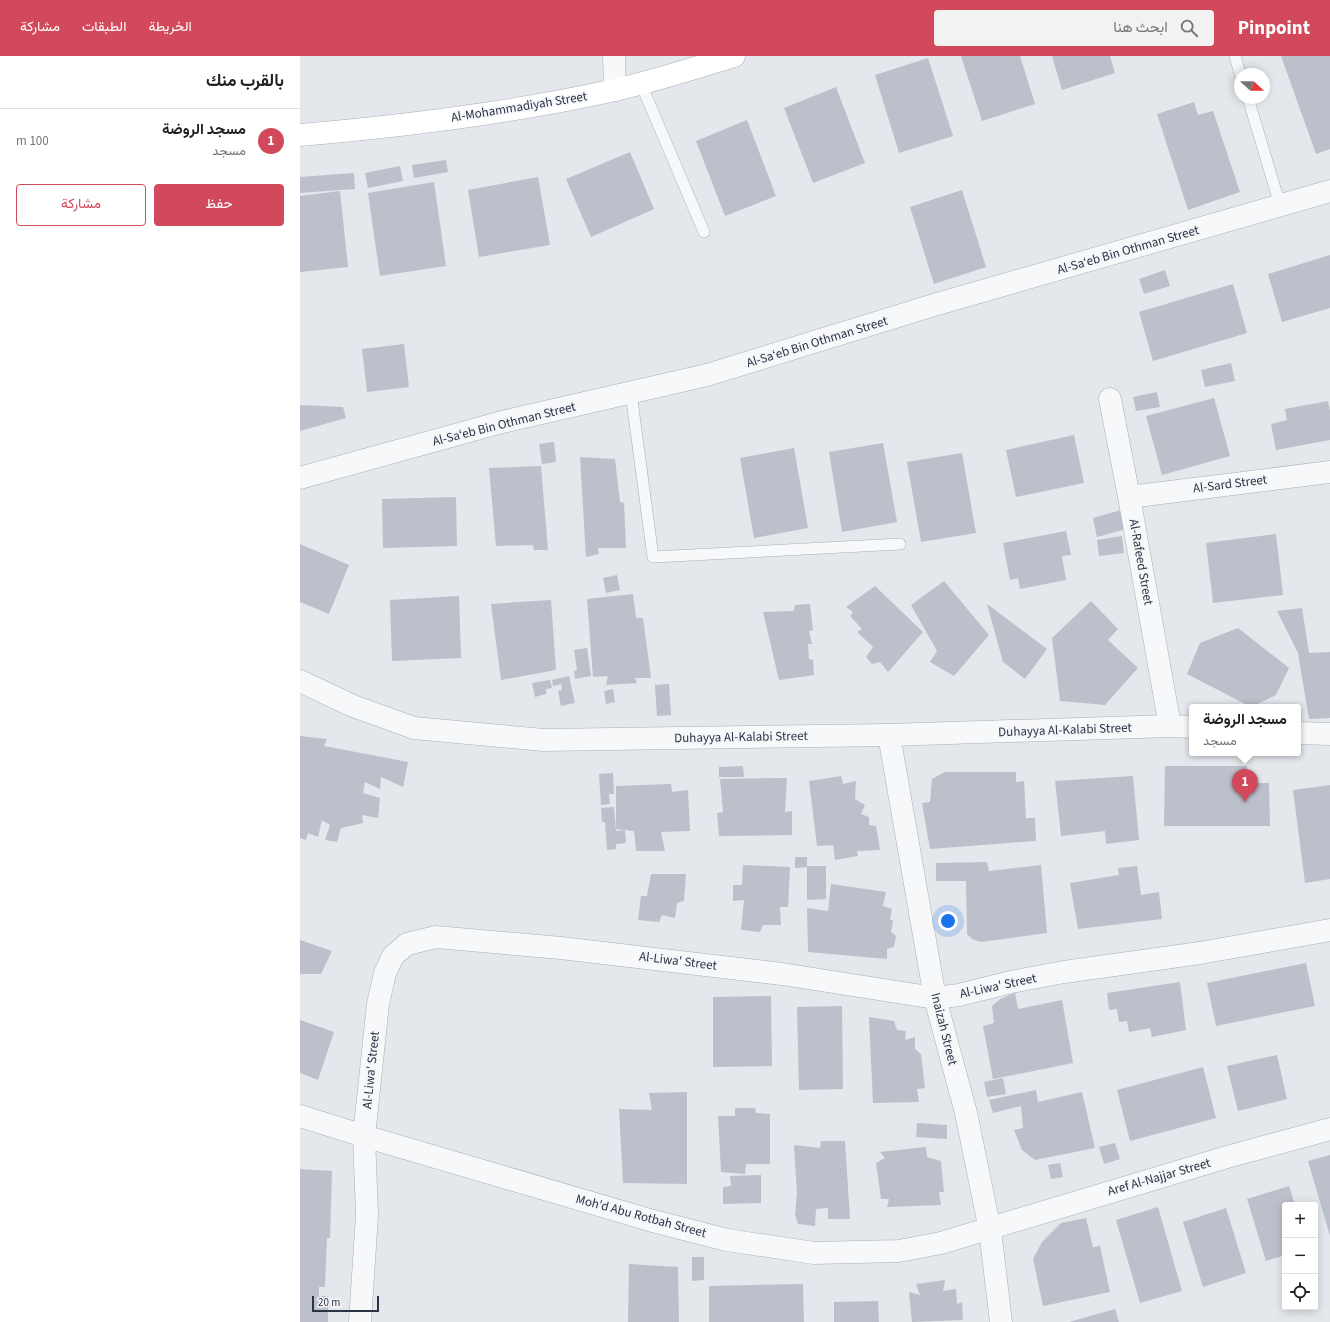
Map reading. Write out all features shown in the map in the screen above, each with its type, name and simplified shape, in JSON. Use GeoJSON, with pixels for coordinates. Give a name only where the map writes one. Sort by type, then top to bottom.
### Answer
{"type":"FeatureCollection","features":[{"type":"Feature","properties":{"kind":"street"},"geometry":{"type":"LineString","coordinates":[[614,56],[615,90]]}},
{"type":"Feature","properties":{"kind":"street","name":"Al-Mohammadiyah Street"},"geometry":{"type":"LineString","coordinates":[[300,135],[380,128],[527,108],[642,84],[734,56]]}},
{"type":"Feature","properties":{"kind":"street","name":"Al-Sa‘eb Bin Othman Street"},"geometry":{"type":"LineString","coordinates":[[300,478],[502,422],[631,393],[755,361],[934,305],[1161,241],[1330,191]]}},
{"type":"Feature","properties":{"kind":"street","name":"Al-Rafeed Street"},"geometry":{"type":"LineString","coordinates":[[1110,399],[1170,726]]}},
{"type":"Feature","properties":{"kind":"street","name":"Al-Sard Street"},"geometry":{"type":"LineString","coordinates":[[1129,497],[1330,472]]}},
{"type":"Feature","properties":{"kind":"street","name":"Duhayya Al-Kalabi Street"},"geometry":{"type":"LineString","coordinates":[[300,681],[353,706],[388,720],[414,728],[460,734],[544,740],[889,735],[1170,726],[1189,727]]}},
{"type":"Feature","properties":{"kind":"street"},"geometry":{"type":"LineString","coordinates":[[1301,733],[1330,734]]}},
{"type":"Feature","properties":{"kind":"street","name":"Inaizah Street"},"geometry":{"type":"LineString","coordinates":[[889,735],[935,998],[966,1113],[990,1230],[1001,1322]]}},
{"type":"Feature","properties":{"kind":"street","name":"Al-Liwa' Street"},"geometry":{"type":"LineString","coordinates":[[360,1322],[367,1215],[364,1136],[378,1004],[385,973],[393,956],[406,944],[436,937],[561,948],[782,974],[935,998],[959,995],[1011,982],[1064,972],[1200,953],[1330,930]]}},
{"type":"Feature","properties":{"kind":"street","name":"Moh'd Abu Rotbah Street"},"geometry":{"type":"LineString","coordinates":[[300,1116],[653,1222],[727,1240],[791,1251],[820,1253],[898,1251],[941,1243],[990,1230]]}},
{"type":"Feature","properties":{"kind":"street","name":"Aref Al-Najjar Street"},"geometry":{"type":"LineString","coordinates":[[990,1230],[1053,1208],[1330,1129]]}},
{"type":"Feature","properties":{"kind":"lane"},"geometry":{"type":"LineString","coordinates":[[1235,56],[1238,68]]}},
{"type":"Feature","properties":{"kind":"lane"},"geometry":{"type":"LineString","coordinates":[[642,84],[704,232]]}},
{"type":"Feature","properties":{"kind":"lane"},"geometry":{"type":"LineString","coordinates":[[1250,104],[1280,205]]}},
{"type":"Feature","properties":{"kind":"lane"},"geometry":{"type":"LineString","coordinates":[[631,393],[653,557],[900,544]]}},
{"type":"Feature","properties":{"kind":"building"},"geometry":{"type":"Polygon","coordinates":[[[961,56],[1020,56],[1035,104],[982,121],[961,56]]]}},
{"type":"Feature","properties":{"kind":"building"},"geometry":{"type":"Polygon","coordinates":[[[1052,56],[1110,56],[1115,73],[1062,90],[1052,56]]]}},
{"type":"Feature","properties":{"kind":"building"},"geometry":{"type":"Polygon","coordinates":[[[1281,56],[1330,56],[1330,149],[1316,154],[1281,56]]]}},
{"type":"Feature","properties":{"kind":"building"},"geometry":{"type":"Polygon","coordinates":[[[928,58],[953,136],[899,153],[875,75],[928,58]]]}},
{"type":"Feature","properties":{"kind":"building"},"geometry":{"type":"Polygon","coordinates":[[[836,87],[865,163],[813,183],[784,108],[836,87]]]}},
{"type":"Feature","properties":{"kind":"building"},"geometry":{"type":"Polygon","coordinates":[[[1194,102],[1198,115],[1213,111],[1240,192],[1188,210],[1157,114],[1194,102]]]}},
{"type":"Feature","properties":{"kind":"building"},"geometry":{"type":"Polygon","coordinates":[[[747,120],[776,196],[725,216],[696,141],[747,120]]]}},
{"type":"Feature","properties":{"kind":"building"},"geometry":{"type":"Polygon","coordinates":[[[630,152],[654,209],[591,237],[566,179],[630,152]]]}},
{"type":"Feature","properties":{"kind":"building"},"geometry":{"type":"Polygon","coordinates":[[[446,160],[448,172],[414,178],[412,165],[446,160]]]}},
{"type":"Feature","properties":{"kind":"building"},"geometry":{"type":"Polygon","coordinates":[[[400,166],[403,181],[368,188],[365,173],[400,166]]]}},
{"type":"Feature","properties":{"kind":"building"},"geometry":{"type":"Polygon","coordinates":[[[354,173],[355,189],[300,193],[300,177],[354,173]]]}},
{"type":"Feature","properties":{"kind":"building"},"geometry":{"type":"Polygon","coordinates":[[[538,177],[550,245],[479,257],[468,190],[538,177]]]}},
{"type":"Feature","properties":{"kind":"building"},"geometry":{"type":"Polygon","coordinates":[[[434,182],[446,266],[380,276],[368,193],[434,182]]]}},
{"type":"Feature","properties":{"kind":"building"},"geometry":{"type":"Polygon","coordinates":[[[962,190],[986,267],[934,284],[910,207],[962,190]]]}},
{"type":"Feature","properties":{"kind":"building"},"geometry":{"type":"Polygon","coordinates":[[[340,191],[348,267],[300,272],[300,196],[340,191]]]}},
{"type":"Feature","properties":{"kind":"building"},"geometry":{"type":"Polygon","coordinates":[[[1330,255],[1330,308],[1282,322],[1268,274],[1330,255]]]}},
{"type":"Feature","properties":{"kind":"building"},"geometry":{"type":"Polygon","coordinates":[[[1165,270],[1170,286],[1144,294],[1139,279],[1165,270]]]}},
{"type":"Feature","properties":{"kind":"building"},"geometry":{"type":"Polygon","coordinates":[[[1233,284],[1247,333],[1153,361],[1139,312],[1233,284]]]}},
{"type":"Feature","properties":{"kind":"building"},"geometry":{"type":"Polygon","coordinates":[[[404,344],[409,387],[367,392],[362,349],[404,344]]]}},
{"type":"Feature","properties":{"kind":"building"},"geometry":{"type":"Polygon","coordinates":[[[1231,363],[1235,381],[1205,387],[1201,370],[1231,363]]]}},
{"type":"Feature","properties":{"kind":"building"},"geometry":{"type":"Polygon","coordinates":[[[1157,392],[1160,407],[1136,411],[1133,397],[1157,392]]]}},
{"type":"Feature","properties":{"kind":"building"},"geometry":{"type":"Polygon","coordinates":[[[1214,398],[1230,456],[1162,475],[1146,416],[1214,398]]]}},
{"type":"Feature","properties":{"kind":"building"},"geometry":{"type":"Polygon","coordinates":[[[1328,401],[1330,411],[1330,440],[1276,450],[1271,424],[1287,420],[1285,409],[1328,401]]]}},
{"type":"Feature","properties":{"kind":"building"},"geometry":{"type":"Polygon","coordinates":[[[300,405],[343,407],[346,418],[300,431],[300,405]]]}},
{"type":"Feature","properties":{"kind":"building"},"geometry":{"type":"Polygon","coordinates":[[[1074,435],[1084,483],[1016,497],[1006,450],[1074,435]]]}},
{"type":"Feature","properties":{"kind":"building"},"geometry":{"type":"Polygon","coordinates":[[[554,442],[556,462],[542,464],[539,444],[554,442]]]}},
{"type":"Feature","properties":{"kind":"building"},"geometry":{"type":"Polygon","coordinates":[[[883,443],[897,522],[842,532],[829,452],[883,443]]]}},
{"type":"Feature","properties":{"kind":"building"},"geometry":{"type":"Polygon","coordinates":[[[794,448],[808,528],[754,538],[740,458],[794,448]]]}},
{"type":"Feature","properties":{"kind":"building"},"geometry":{"type":"Polygon","coordinates":[[[962,453],[976,533],[921,542],[907,462],[962,453]]]}},
{"type":"Feature","properties":{"kind":"building"},"geometry":{"type":"Polygon","coordinates":[[[580,457],[615,459],[620,502],[624,503],[626,548],[598,548],[599,554],[586,557],[580,457]]]}},
{"type":"Feature","properties":{"kind":"building"},"geometry":{"type":"Polygon","coordinates":[[[541,466],[548,550],[534,550],[533,545],[496,546],[489,468],[541,466]]]}},
{"type":"Feature","properties":{"kind":"building"},"geometry":{"type":"Polygon","coordinates":[[[456,497],[457,546],[383,548],[382,499],[456,497]]]}},
{"type":"Feature","properties":{"kind":"building"},"geometry":{"type":"Polygon","coordinates":[[[1121,510],[1126,529],[1097,537],[1093,518],[1121,510]]]}},
{"type":"Feature","properties":{"kind":"building"},"geometry":{"type":"Polygon","coordinates":[[[1066,531],[1071,555],[1062,556],[1066,580],[1020,589],[1018,578],[1010,580],[1003,543],[1066,531]]]}},
{"type":"Feature","properties":{"kind":"building"},"geometry":{"type":"Polygon","coordinates":[[[1276,534],[1283,595],[1213,603],[1206,543],[1276,534]]]}},
{"type":"Feature","properties":{"kind":"building"},"geometry":{"type":"Polygon","coordinates":[[[1122,536],[1124,553],[1099,556],[1097,540],[1122,536]]]}},
{"type":"Feature","properties":{"kind":"building"},"geometry":{"type":"Polygon","coordinates":[[[300,544],[349,565],[329,614],[300,602],[300,544]]]}},
{"type":"Feature","properties":{"kind":"building"},"geometry":{"type":"Polygon","coordinates":[[[617,575],[620,590],[606,593],[603,578],[617,575]]]}},
{"type":"Feature","properties":{"kind":"building"},"geometry":{"type":"Polygon","coordinates":[[[944,581],[989,635],[954,676],[930,662],[937,651],[911,605],[944,581]]]}},
{"type":"Feature","properties":{"kind":"building"},"geometry":{"type":"Polygon","coordinates":[[[875,586],[923,632],[888,672],[880,662],[872,664],[866,657],[873,647],[857,632],[862,629],[850,616],[853,612],[846,607],[875,586]]]}},
{"type":"Feature","properties":{"kind":"building"},"geometry":{"type":"Polygon","coordinates":[[[633,594],[636,618],[643,618],[651,678],[635,678],[637,683],[606,685],[608,676],[593,677],[587,599],[633,594]]]}},
{"type":"Feature","properties":{"kind":"building"},"geometry":{"type":"Polygon","coordinates":[[[459,596],[461,658],[392,661],[390,600],[459,596]]]}},
{"type":"Feature","properties":{"kind":"building"},"geometry":{"type":"Polygon","coordinates":[[[551,600],[556,670],[501,680],[491,604],[551,600]]]}},
{"type":"Feature","properties":{"kind":"building"},"geometry":{"type":"Polygon","coordinates":[[[1091,601],[1118,629],[1108,640],[1138,668],[1105,705],[1060,701],[1052,638],[1091,601]]]}},
{"type":"Feature","properties":{"kind":"building"},"geometry":{"type":"Polygon","coordinates":[[[810,604],[813,630],[809,631],[812,644],[808,644],[809,659],[813,660],[814,675],[779,680],[763,612],[794,611],[795,605],[810,604]]]}},
{"type":"Feature","properties":{"kind":"building"},"geometry":{"type":"Polygon","coordinates":[[[987,604],[1047,649],[1025,679],[1003,662],[987,604]]]}},
{"type":"Feature","properties":{"kind":"building"},"geometry":{"type":"Polygon","coordinates":[[[1302,608],[1309,653],[1330,652],[1330,718],[1309,719],[1298,653],[1277,611],[1302,608]]]}},
{"type":"Feature","properties":{"kind":"building"},"geometry":{"type":"Polygon","coordinates":[[[1238,628],[1289,668],[1276,695],[1257,704],[1245,704],[1187,674],[1200,643],[1238,628]]]}},
{"type":"Feature","properties":{"kind":"building"},"geometry":{"type":"Polygon","coordinates":[[[587,648],[591,676],[575,679],[574,671],[577,670],[574,650],[587,648]]]}},
{"type":"Feature","properties":{"kind":"building"},"geometry":{"type":"Polygon","coordinates":[[[569,676],[575,703],[561,706],[558,691],[562,690],[561,684],[553,686],[552,680],[569,676]]]}},
{"type":"Feature","properties":{"kind":"building"},"geometry":{"type":"Polygon","coordinates":[[[550,680],[552,688],[546,689],[546,694],[535,697],[532,683],[550,680]]]}},
{"type":"Feature","properties":{"kind":"building"},"geometry":{"type":"Polygon","coordinates":[[[669,684],[671,715],[657,716],[655,685],[669,684]]]}},
{"type":"Feature","properties":{"kind":"building"},"geometry":{"type":"Polygon","coordinates":[[[613,689],[615,702],[606,704],[604,691],[613,689]]]}},
{"type":"Feature","properties":{"kind":"building"},"geometry":{"type":"Polygon","coordinates":[[[300,736],[327,739],[324,746],[408,762],[403,787],[381,777],[380,789],[365,782],[363,793],[380,798],[378,818],[362,815],[363,823],[341,828],[337,842],[325,840],[330,825],[322,820],[318,837],[308,833],[306,840],[300,838],[300,736]]]}},
{"type":"Feature","properties":{"kind":"building"},"geometry":{"type":"Polygon","coordinates":[[[743,766],[744,777],[719,777],[719,767],[743,766]]]}},
{"type":"Feature","properties":{"kind":"building"},"geometry":{"type":"Polygon","coordinates":[[[1165,766],[1247,766],[1247,783],[1269,783],[1270,826],[1164,826],[1165,766]]]}},
{"type":"Feature","properties":{"kind":"building"},"geometry":{"type":"Polygon","coordinates":[[[945,772],[1016,772],[1016,782],[1024,781],[1026,818],[1035,818],[1036,841],[930,849],[922,803],[930,802],[932,779],[945,772]]]}},
{"type":"Feature","properties":{"kind":"building"},"geometry":{"type":"Polygon","coordinates":[[[613,773],[614,794],[609,794],[610,804],[601,805],[599,774],[613,773]]]}},
{"type":"Feature","properties":{"kind":"building"},"geometry":{"type":"Polygon","coordinates":[[[841,776],[843,784],[856,781],[855,799],[865,805],[861,814],[869,817],[869,825],[876,826],[880,850],[857,851],[858,856],[835,860],[833,845],[817,846],[809,781],[841,776]]]}},
{"type":"Feature","properties":{"kind":"building"},"geometry":{"type":"Polygon","coordinates":[[[1133,776],[1139,840],[1106,844],[1105,831],[1061,836],[1055,781],[1133,776]]]}},
{"type":"Feature","properties":{"kind":"building"},"geometry":{"type":"Polygon","coordinates":[[[787,778],[785,812],[792,811],[792,835],[719,836],[717,813],[723,812],[720,779],[787,778]]]}},
{"type":"Feature","properties":{"kind":"building"},"geometry":{"type":"Polygon","coordinates":[[[671,784],[672,792],[688,790],[690,831],[661,832],[665,851],[636,851],[634,831],[616,829],[616,786],[671,784]]]}},
{"type":"Feature","properties":{"kind":"building"},"geometry":{"type":"Polygon","coordinates":[[[1330,785],[1330,879],[1305,883],[1293,790],[1330,785]]]}},
{"type":"Feature","properties":{"kind":"building"},"geometry":{"type":"Polygon","coordinates":[[[614,807],[616,831],[625,830],[626,843],[616,844],[616,849],[607,850],[605,822],[602,822],[601,808],[614,807]]]}},
{"type":"Feature","properties":{"kind":"building"},"geometry":{"type":"Polygon","coordinates":[[[795,857],[807,857],[807,866],[826,866],[826,899],[807,900],[807,867],[795,868],[795,857]]]}},
{"type":"Feature","properties":{"kind":"building"},"geometry":{"type":"Polygon","coordinates":[[[987,862],[989,871],[1041,865],[1047,933],[981,942],[972,939],[967,934],[966,881],[936,881],[936,863],[987,862]]]}},
{"type":"Feature","properties":{"kind":"building"},"geometry":{"type":"Polygon","coordinates":[[[743,865],[790,867],[788,907],[780,907],[781,925],[763,925],[760,932],[741,930],[744,900],[733,901],[733,885],[742,885],[743,865]]]}},
{"type":"Feature","properties":{"kind":"building"},"geometry":{"type":"Polygon","coordinates":[[[1137,866],[1141,895],[1159,892],[1162,919],[1078,929],[1070,883],[1119,875],[1118,868],[1137,866]]]}},
{"type":"Feature","properties":{"kind":"building"},"geometry":{"type":"Polygon","coordinates":[[[651,874],[686,874],[684,901],[677,903],[675,918],[662,915],[659,922],[638,920],[641,896],[647,896],[651,874]]]}},
{"type":"Feature","properties":{"kind":"building"},"geometry":{"type":"Polygon","coordinates":[[[831,884],[886,892],[883,906],[892,909],[890,919],[893,921],[891,932],[896,936],[894,947],[887,949],[887,959],[808,952],[807,908],[828,911],[831,884]]]}},
{"type":"Feature","properties":{"kind":"building"},"geometry":{"type":"Polygon","coordinates":[[[300,940],[332,951],[321,974],[300,974],[300,940]]]}},
{"type":"Feature","properties":{"kind":"building"},"geometry":{"type":"Polygon","coordinates":[[[1306,963],[1315,1006],[1216,1026],[1207,983],[1306,963]]]}},
{"type":"Feature","properties":{"kind":"building"},"geometry":{"type":"Polygon","coordinates":[[[1180,982],[1186,1030],[1152,1037],[1150,1028],[1129,1032],[1127,1021],[1119,1022],[1117,1009],[1109,1010],[1107,993],[1180,982]]]}},
{"type":"Feature","properties":{"kind":"building"},"geometry":{"type":"Polygon","coordinates":[[[1015,993],[1018,1009],[1062,1000],[1073,1063],[993,1079],[983,1026],[994,1023],[992,1006],[1000,999],[1015,993]]]}},
{"type":"Feature","properties":{"kind":"building"},"geometry":{"type":"Polygon","coordinates":[[[771,996],[772,1066],[713,1067],[713,997],[771,996]]]}},
{"type":"Feature","properties":{"kind":"building"},"geometry":{"type":"Polygon","coordinates":[[[842,1006],[843,1089],[799,1090],[797,1007],[842,1006]]]}},
{"type":"Feature","properties":{"kind":"building"},"geometry":{"type":"Polygon","coordinates":[[[869,1017],[894,1021],[897,1030],[906,1031],[905,1040],[915,1037],[915,1049],[921,1054],[925,1088],[917,1089],[919,1102],[873,1103],[869,1017]]]}},
{"type":"Feature","properties":{"kind":"building"},"geometry":{"type":"Polygon","coordinates":[[[300,1020],[334,1032],[318,1080],[300,1073],[300,1020]]]}},
{"type":"Feature","properties":{"kind":"building"},"geometry":{"type":"Polygon","coordinates":[[[1277,1055],[1287,1099],[1238,1111],[1227,1066],[1277,1055]]]}},
{"type":"Feature","properties":{"kind":"building"},"geometry":{"type":"Polygon","coordinates":[[[1203,1067],[1216,1118],[1130,1141],[1117,1090],[1203,1067]]]}},
{"type":"Feature","properties":{"kind":"building"},"geometry":{"type":"Polygon","coordinates":[[[1003,1078],[1006,1094],[987,1097],[984,1082],[1003,1078]]]}},
{"type":"Feature","properties":{"kind":"building"},"geometry":{"type":"Polygon","coordinates":[[[1036,1090],[1038,1102],[1082,1092],[1095,1148],[1035,1160],[1022,1150],[1014,1130],[1023,1128],[1021,1106],[993,1113],[989,1100],[1036,1090]]]}},
{"type":"Feature","properties":{"kind":"building"},"geometry":{"type":"Polygon","coordinates":[[[687,1092],[687,1184],[623,1183],[619,1109],[652,1110],[649,1093],[687,1092]]]}},
{"type":"Feature","properties":{"kind":"building"},"geometry":{"type":"Polygon","coordinates":[[[735,1108],[755,1108],[756,1113],[770,1114],[770,1164],[746,1164],[745,1174],[721,1172],[718,1116],[735,1116],[735,1108]]]}},
{"type":"Feature","properties":{"kind":"building"},"geometry":{"type":"Polygon","coordinates":[[[917,1123],[947,1125],[947,1139],[916,1137],[917,1123]]]}},
{"type":"Feature","properties":{"kind":"building"},"geometry":{"type":"Polygon","coordinates":[[[821,1141],[845,1141],[850,1219],[828,1219],[828,1208],[816,1209],[815,1226],[798,1224],[795,1215],[797,1193],[794,1145],[820,1148],[821,1141]]]}},
{"type":"Feature","properties":{"kind":"building"},"geometry":{"type":"Polygon","coordinates":[[[1115,1143],[1120,1159],[1104,1164],[1099,1147],[1115,1143]]]}},
{"type":"Feature","properties":{"kind":"building"},"geometry":{"type":"Polygon","coordinates":[[[926,1147],[927,1157],[941,1161],[944,1192],[939,1192],[941,1205],[887,1207],[889,1199],[881,1199],[876,1163],[885,1158],[880,1152],[926,1147]]]}},
{"type":"Feature","properties":{"kind":"building"},"geometry":{"type":"Polygon","coordinates":[[[1330,1155],[1330,1236],[1308,1161],[1330,1155]]]}},
{"type":"Feature","properties":{"kind":"building"},"geometry":{"type":"Polygon","coordinates":[[[1060,1163],[1063,1177],[1051,1179],[1048,1165],[1060,1163]]]}},
{"type":"Feature","properties":{"kind":"building"},"geometry":{"type":"Polygon","coordinates":[[[300,1169],[332,1171],[330,1238],[327,1238],[325,1287],[319,1287],[319,1296],[328,1296],[328,1322],[300,1322],[300,1169]]]}},
{"type":"Feature","properties":{"kind":"building"},"geometry":{"type":"Polygon","coordinates":[[[761,1175],[761,1203],[723,1204],[723,1187],[731,1186],[730,1176],[761,1175]]]}},
{"type":"Feature","properties":{"kind":"building"},"geometry":{"type":"Polygon","coordinates":[[[1289,1186],[1294,1202],[1282,1202],[1282,1256],[1266,1261],[1247,1199],[1289,1186]]]}},
{"type":"Feature","properties":{"kind":"building"},"geometry":{"type":"Polygon","coordinates":[[[1158,1207],[1182,1291],[1140,1303],[1116,1220],[1158,1207]]]}},
{"type":"Feature","properties":{"kind":"building"},"geometry":{"type":"Polygon","coordinates":[[[1226,1208],[1246,1273],[1203,1287],[1183,1222],[1226,1208]]]}},
{"type":"Feature","properties":{"kind":"building"},"geometry":{"type":"Polygon","coordinates":[[[1086,1218],[1093,1247],[1100,1246],[1110,1292],[1043,1306],[1033,1259],[1042,1242],[1061,1223],[1086,1218]]]}},
{"type":"Feature","properties":{"kind":"building"},"geometry":{"type":"Polygon","coordinates":[[[692,1257],[704,1257],[704,1280],[692,1281],[692,1257]]]}},
{"type":"Feature","properties":{"kind":"building"},"geometry":{"type":"Polygon","coordinates":[[[629,1264],[678,1267],[679,1322],[628,1322],[629,1264]]]}},
{"type":"Feature","properties":{"kind":"building"},"geometry":{"type":"Polygon","coordinates":[[[945,1280],[943,1291],[956,1289],[957,1304],[962,1302],[963,1320],[912,1322],[909,1292],[920,1295],[916,1284],[945,1280]]]}},
{"type":"Feature","properties":{"kind":"building"},"geometry":{"type":"Polygon","coordinates":[[[803,1284],[804,1322],[709,1322],[709,1286],[803,1284]]]}},
{"type":"Feature","properties":{"kind":"building"},"geometry":{"type":"Polygon","coordinates":[[[878,1301],[879,1322],[834,1322],[834,1302],[878,1301]]]}},
{"type":"Feature","properties":{"kind":"building"},"geometry":{"type":"Polygon","coordinates":[[[1115,1309],[1119,1322],[1069,1322],[1115,1309]]]}},
{"type":"Feature","properties":{"kind":"place","name":"مسجد الروضة"},"geometry":{"type":"Point","coordinates":[1245,802]}}]}
